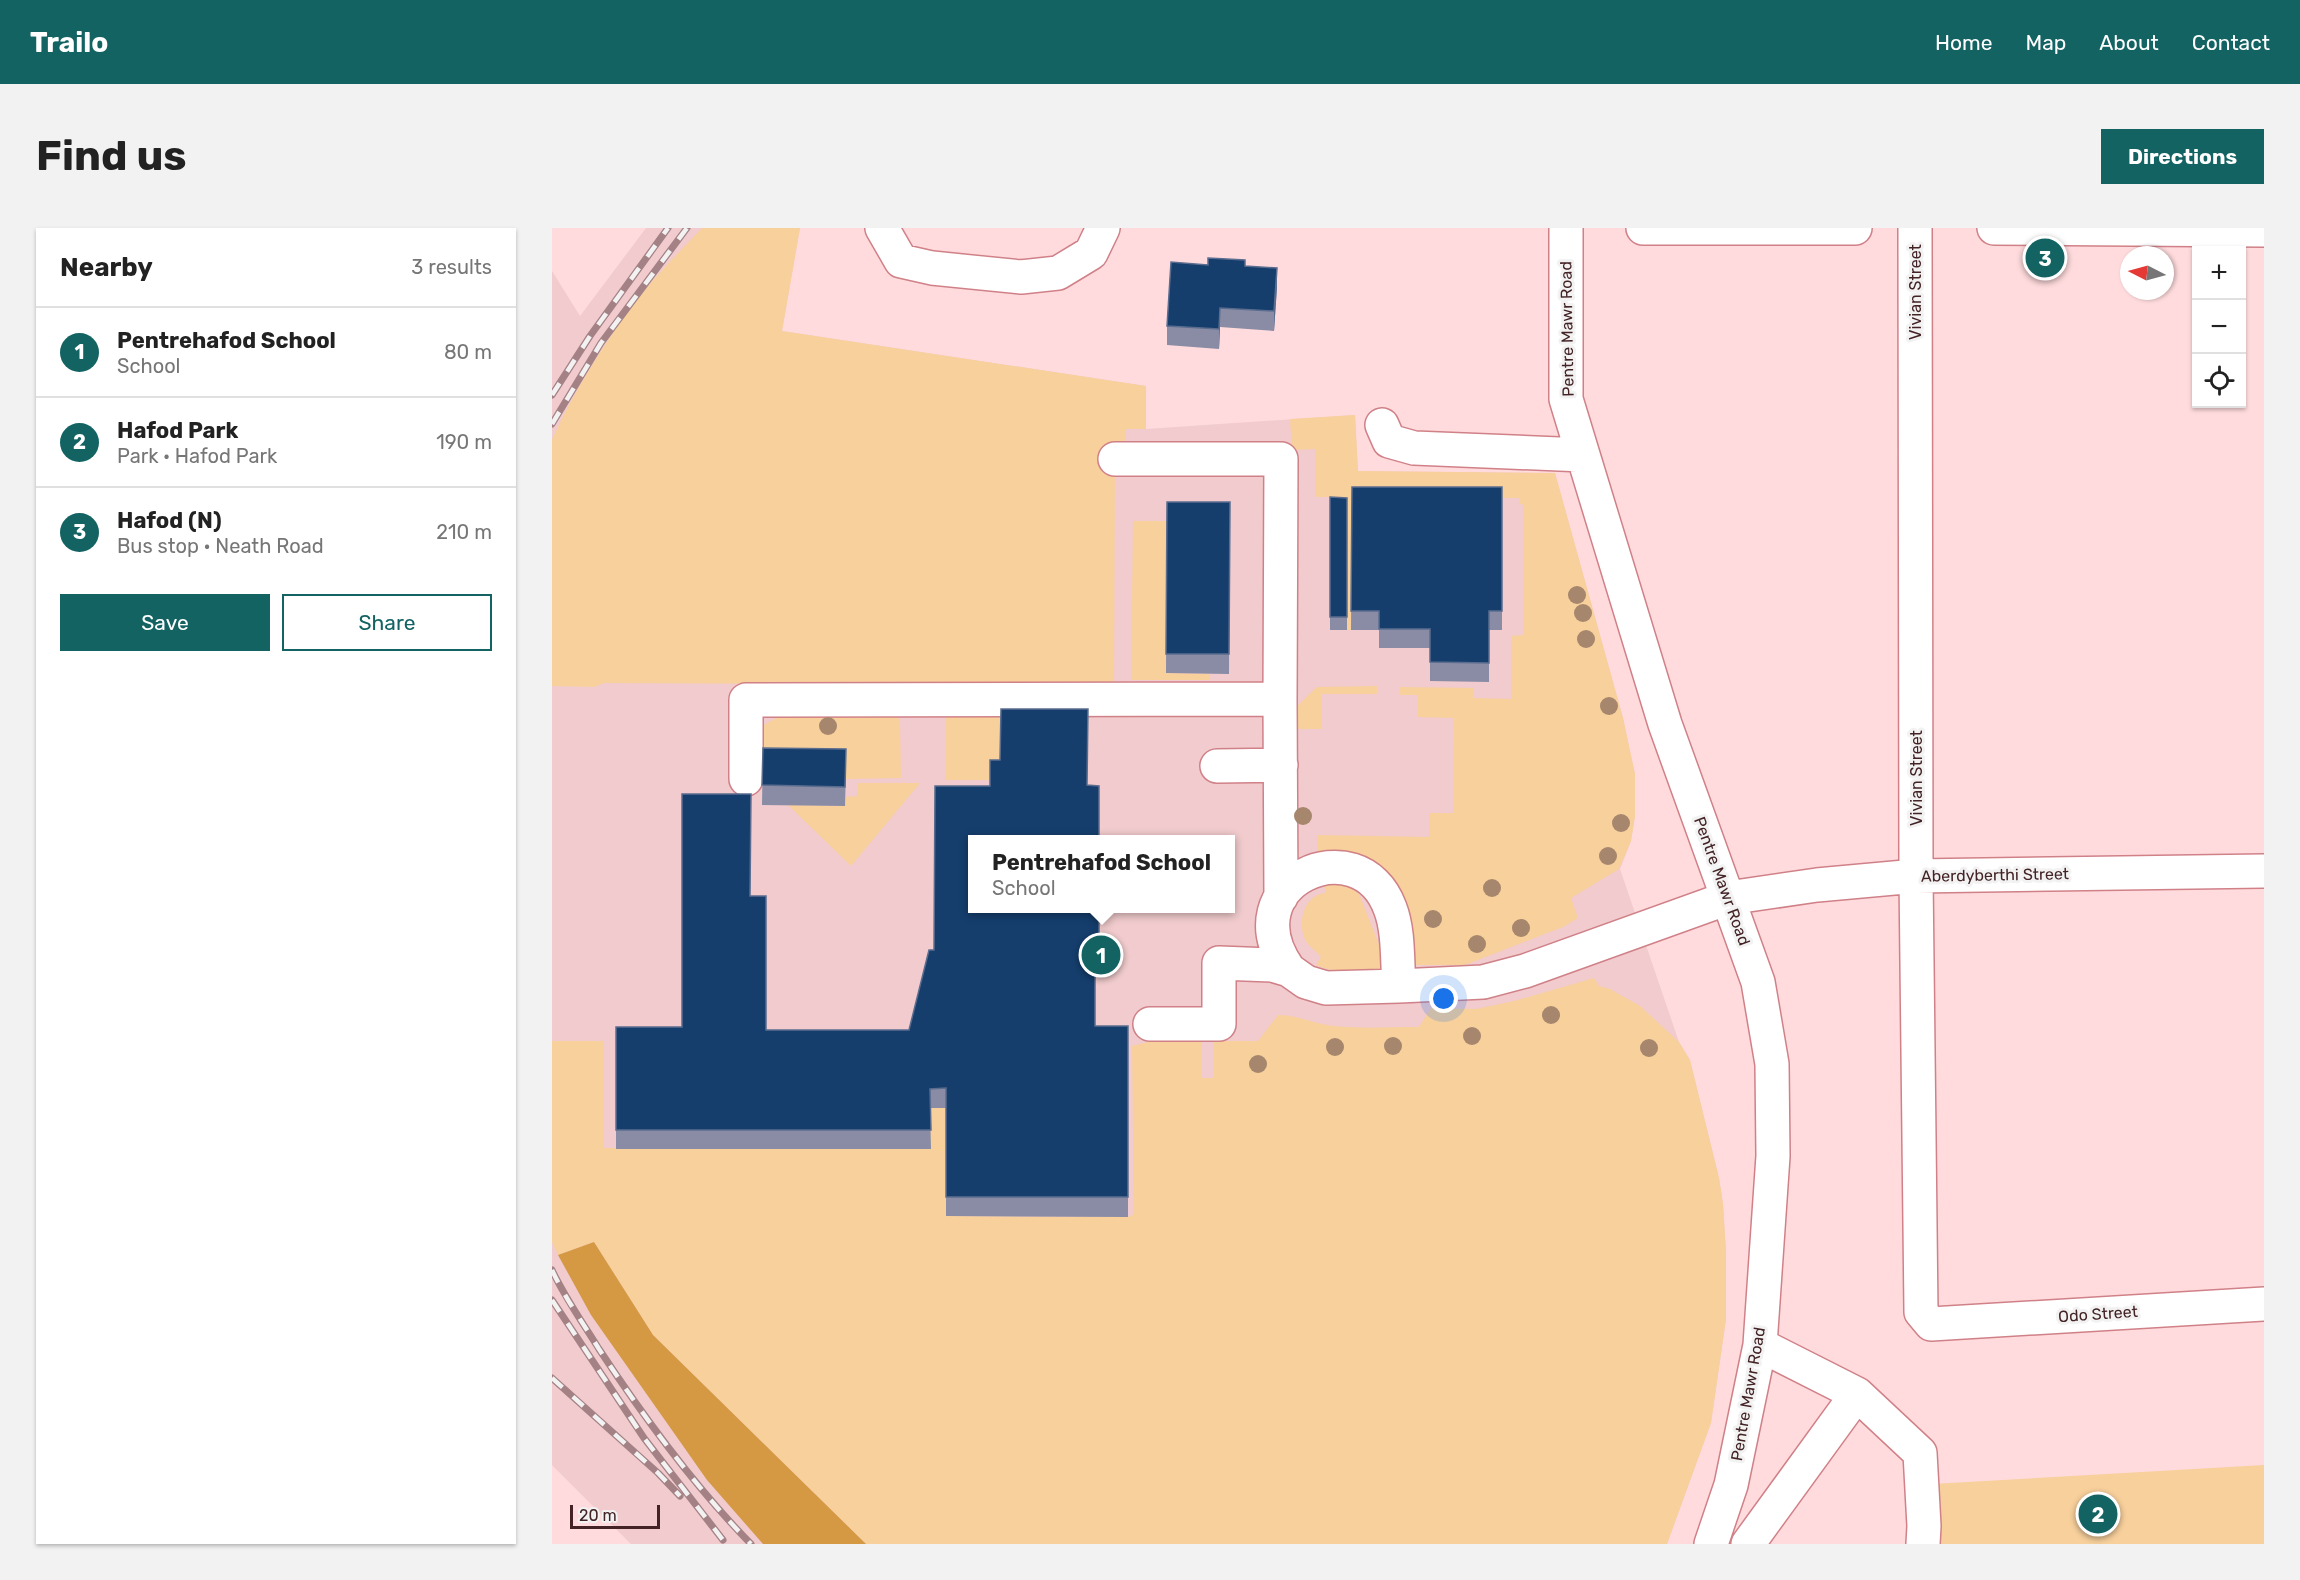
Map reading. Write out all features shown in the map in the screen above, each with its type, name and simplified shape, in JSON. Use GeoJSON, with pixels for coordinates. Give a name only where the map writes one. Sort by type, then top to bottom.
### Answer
{"type":"FeatureCollection","features":[{"type":"Feature","properties":{"kind":"street"},"geometry":{"type":"LineString","coordinates":[[882,228],[901,261],[932,268],[1021,277],[1058,273],[1090,253],[1103,228]]}},
{"type":"Feature","properties":{"kind":"street","name":"Pentre Mawr Road"},"geometry":{"type":"LineString","coordinates":[[1566,228],[1566,399],[1665,724],[1758,982],[1772,1064],[1773,1156],[1760,1346],[1731,1485],[1711,1544]]}},
{"type":"Feature","properties":{"kind":"street"},"geometry":{"type":"LineString","coordinates":[[1643,228],[1855,228]]}},
{"type":"Feature","properties":{"kind":"street","name":"Vivian Street"},"geometry":{"type":"LineString","coordinates":[[1915,228],[1916,876],[1921,1312],[1931,1324]]}},
{"type":"Feature","properties":{"kind":"street"},"geometry":{"type":"LineString","coordinates":[[1994,228],[2264,230]]}},
{"type":"Feature","properties":{"kind":"street"},"geometry":{"type":"LineString","coordinates":[[1382,425],[1389,441],[1414,448],[1583,455]]}},
{"type":"Feature","properties":{"kind":"street"},"geometry":{"type":"LineString","coordinates":[[1114,459],[1281,459],[1281,897]]}},
{"type":"Feature","properties":{"kind":"street"},"geometry":{"type":"LineString","coordinates":[[746,779],[746,700],[1280,699]]}},
{"type":"Feature","properties":{"kind":"street"},"geometry":{"type":"LineString","coordinates":[[1217,766],[1281,765]]}},
{"type":"Feature","properties":{"kind":"street"},"geometry":{"type":"LineString","coordinates":[[1150,1024],[1219,1024],[1219,963],[1272,965],[1289,970],[1306,982],[1326,988],[1400,986],[1390,908],[1381,891],[1367,877],[1349,869],[1330,867],[1310,871],[1293,881],[1281,897],[1273,915],[1272,935],[1278,954],[1289,970]]}},
{"type":"Feature","properties":{"kind":"street","name":"Aberdyberthi Street"},"geometry":{"type":"LineString","coordinates":[[1400,986],[1483,982],[1526,971],[1728,898],[1817,885],[1916,876],[2264,871]]}},
{"type":"Feature","properties":{"kind":"street","name":"Odo Street"},"geometry":{"type":"LineString","coordinates":[[1931,1324],[2264,1304]]}},
{"type":"Feature","properties":{"kind":"street"},"geometry":{"type":"LineString","coordinates":[[1760,1346],[1857,1394],[1920,1453],[1923,1544]]}},
{"type":"Feature","properties":{"kind":"street"},"geometry":{"type":"LineString","coordinates":[[1748,1544],[1857,1394]]}},
{"type":"Feature","properties":{"kind":"shaded area"},"geometry":{"type":"Polygon","coordinates":[[[646,228],[800,228],[782,331],[1146,386],[1146,429],[1355,415],[1358,471],[1555,473],[1623,718],[1635,774],[1635,816],[1631,841],[1620,869],[1679,1042],[1690,1060],[1719,1178],[1723,1204],[1726,1319],[1711,1423],[1667,1544],[631,1544],[552,1465],[552,271],[580,316],[646,228]]]}},
{"type":"Feature","properties":{"kind":"shaded area"},"geometry":{"type":"Polygon","coordinates":[[[702,228],[800,228],[782,331],[1146,386],[1146,429],[1126,429],[1125,449],[1115,449],[1114,685],[604,683],[594,687],[552,686],[552,440],[585,377],[626,315],[655,278],[702,228]]]}},
{"type":"Feature","properties":{"kind":"shaded area"},"geometry":{"type":"Polygon","coordinates":[[[1355,415],[1358,471],[1555,473],[1623,718],[1635,774],[1635,816],[1631,841],[1619,869],[1571,898],[1578,918],[1563,927],[1465,965],[1404,965],[1345,854],[1317,854],[1318,835],[1429,837],[1430,813],[1453,813],[1454,718],[1418,717],[1418,695],[1400,695],[1400,687],[1473,688],[1474,698],[1511,699],[1511,636],[1523,635],[1524,505],[1520,504],[1519,498],[1440,498],[1352,494],[1351,630],[1347,630],[1347,511],[1330,510],[1330,497],[1316,497],[1315,449],[1292,450],[1290,419],[1355,415]]]}},
{"type":"Feature","properties":{"kind":"shaded area"},"geometry":{"type":"Polygon","coordinates":[[[1133,521],[1167,521],[1166,673],[1209,674],[1209,680],[1131,680],[1133,521]]]}},
{"type":"Feature","properties":{"kind":"shaded area"},"geometry":{"type":"Polygon","coordinates":[[[1377,686],[1377,694],[1322,694],[1321,729],[1293,729],[1293,710],[1317,687],[1377,686]]]}},
{"type":"Feature","properties":{"kind":"shaded area"},"geometry":{"type":"Polygon","coordinates":[[[891,712],[898,716],[900,723],[901,778],[846,779],[846,769],[763,767],[764,725],[783,714],[891,712]]]}},
{"type":"Feature","properties":{"kind":"shaded area"},"geometry":{"type":"Polygon","coordinates":[[[948,713],[1071,713],[1000,780],[945,780],[945,717],[948,713]]]}},
{"type":"Feature","properties":{"kind":"shaded area"},"geometry":{"type":"Polygon","coordinates":[[[857,783],[920,783],[851,866],[788,805],[845,806],[846,797],[857,796],[857,783]]]}},
{"type":"Feature","properties":{"kind":"shaded area"},"geometry":{"type":"Polygon","coordinates":[[[1323,882],[1348,885],[1359,894],[1382,952],[1380,969],[1339,971],[1316,965],[1321,957],[1307,943],[1302,920],[1307,905],[1312,899],[1326,893],[1323,882]]]}},
{"type":"Feature","properties":{"kind":"shaded area"},"geometry":{"type":"Polygon","coordinates":[[[1594,978],[1599,986],[1610,989],[1640,1006],[1679,1042],[1690,1060],[1719,1178],[1723,1204],[1726,1319],[1711,1423],[1667,1544],[866,1544],[653,1335],[594,1242],[558,1255],[552,1242],[552,1041],[604,1041],[604,1148],[930,1149],[930,1108],[946,1108],[946,1216],[1128,1217],[1134,1214],[1132,1046],[1148,1042],[1201,1042],[1202,1078],[1214,1078],[1213,1041],[1258,1041],[1278,1015],[1345,1027],[1419,1027],[1431,1008],[1476,1009],[1514,1001],[1594,978]]]}},
{"type":"Feature","properties":{"kind":"shaded area"},"geometry":{"type":"Polygon","coordinates":[[[594,1242],[653,1335],[866,1544],[763,1544],[707,1480],[591,1315],[558,1255],[594,1242]]]}},
{"type":"Feature","properties":{"kind":"shaded area"},"geometry":{"type":"Polygon","coordinates":[[[2264,1465],[2264,1544],[1931,1544],[1932,1484],[2264,1465]]]}},
{"type":"Feature","properties":{"kind":"building"},"geometry":{"type":"Polygon","coordinates":[[[1208,258],[1245,260],[1245,266],[1277,268],[1274,311],[1220,308],[1219,329],[1167,326],[1171,262],[1208,265],[1208,258]]]}},
{"type":"Feature","properties":{"kind":"building"},"geometry":{"type":"Polygon","coordinates":[[[1352,487],[1502,487],[1502,611],[1489,611],[1489,663],[1430,662],[1430,629],[1379,629],[1379,611],[1351,611],[1352,487]]]}},
{"type":"Feature","properties":{"kind":"building"},"geometry":{"type":"Polygon","coordinates":[[[1330,497],[1347,498],[1347,617],[1330,617],[1330,497]]]}},
{"type":"Feature","properties":{"kind":"building"},"geometry":{"type":"Polygon","coordinates":[[[1167,502],[1230,502],[1229,654],[1166,654],[1167,502]]]}},
{"type":"Feature","properties":{"kind":"building"},"geometry":{"type":"Polygon","coordinates":[[[1001,709],[1088,709],[1087,785],[1099,786],[1099,835],[968,835],[968,913],[1099,913],[1099,952],[1095,952],[1095,1026],[1128,1026],[1128,1197],[946,1197],[946,1088],[930,1089],[931,1130],[616,1130],[616,1027],[682,1027],[682,794],[751,794],[750,896],[766,896],[766,1030],[909,1030],[929,950],[934,950],[935,786],[990,786],[990,760],[1000,760],[1001,709]]]}},
{"type":"Feature","properties":{"kind":"building"},"geometry":{"type":"Polygon","coordinates":[[[763,748],[846,749],[845,787],[762,785],[763,748]]]}},
{"type":"Feature","properties":{"kind":"railway"},"geometry":{"type":"LineString","coordinates":[[552,395],[590,336],[668,228]]}},
{"type":"Feature","properties":{"kind":"railway"},"geometry":{"type":"LineString","coordinates":[[552,424],[601,343],[687,228]]}},
{"type":"Feature","properties":{"kind":"railway"},"geometry":{"type":"LineString","coordinates":[[552,1270],[568,1300],[633,1400],[690,1475],[751,1544]]}},
{"type":"Feature","properties":{"kind":"railway"},"geometry":{"type":"LineString","coordinates":[[552,1300],[644,1438],[723,1540]]}},
{"type":"Feature","properties":{"kind":"railway"},"geometry":{"type":"LineString","coordinates":[[552,1378],[658,1473],[680,1496]]}},
{"type":"Feature","properties":{"kind":"place","name":"Hafod (N)"},"geometry":{"type":"Point","coordinates":[2045,258]}},
{"type":"Feature","properties":{"kind":"place","name":"Pentrehafod School"},"geometry":{"type":"Point","coordinates":[1101,955]}},
{"type":"Feature","properties":{"kind":"place","name":"Hafod Park"},"geometry":{"type":"Point","coordinates":[2098,1514]}}]}
